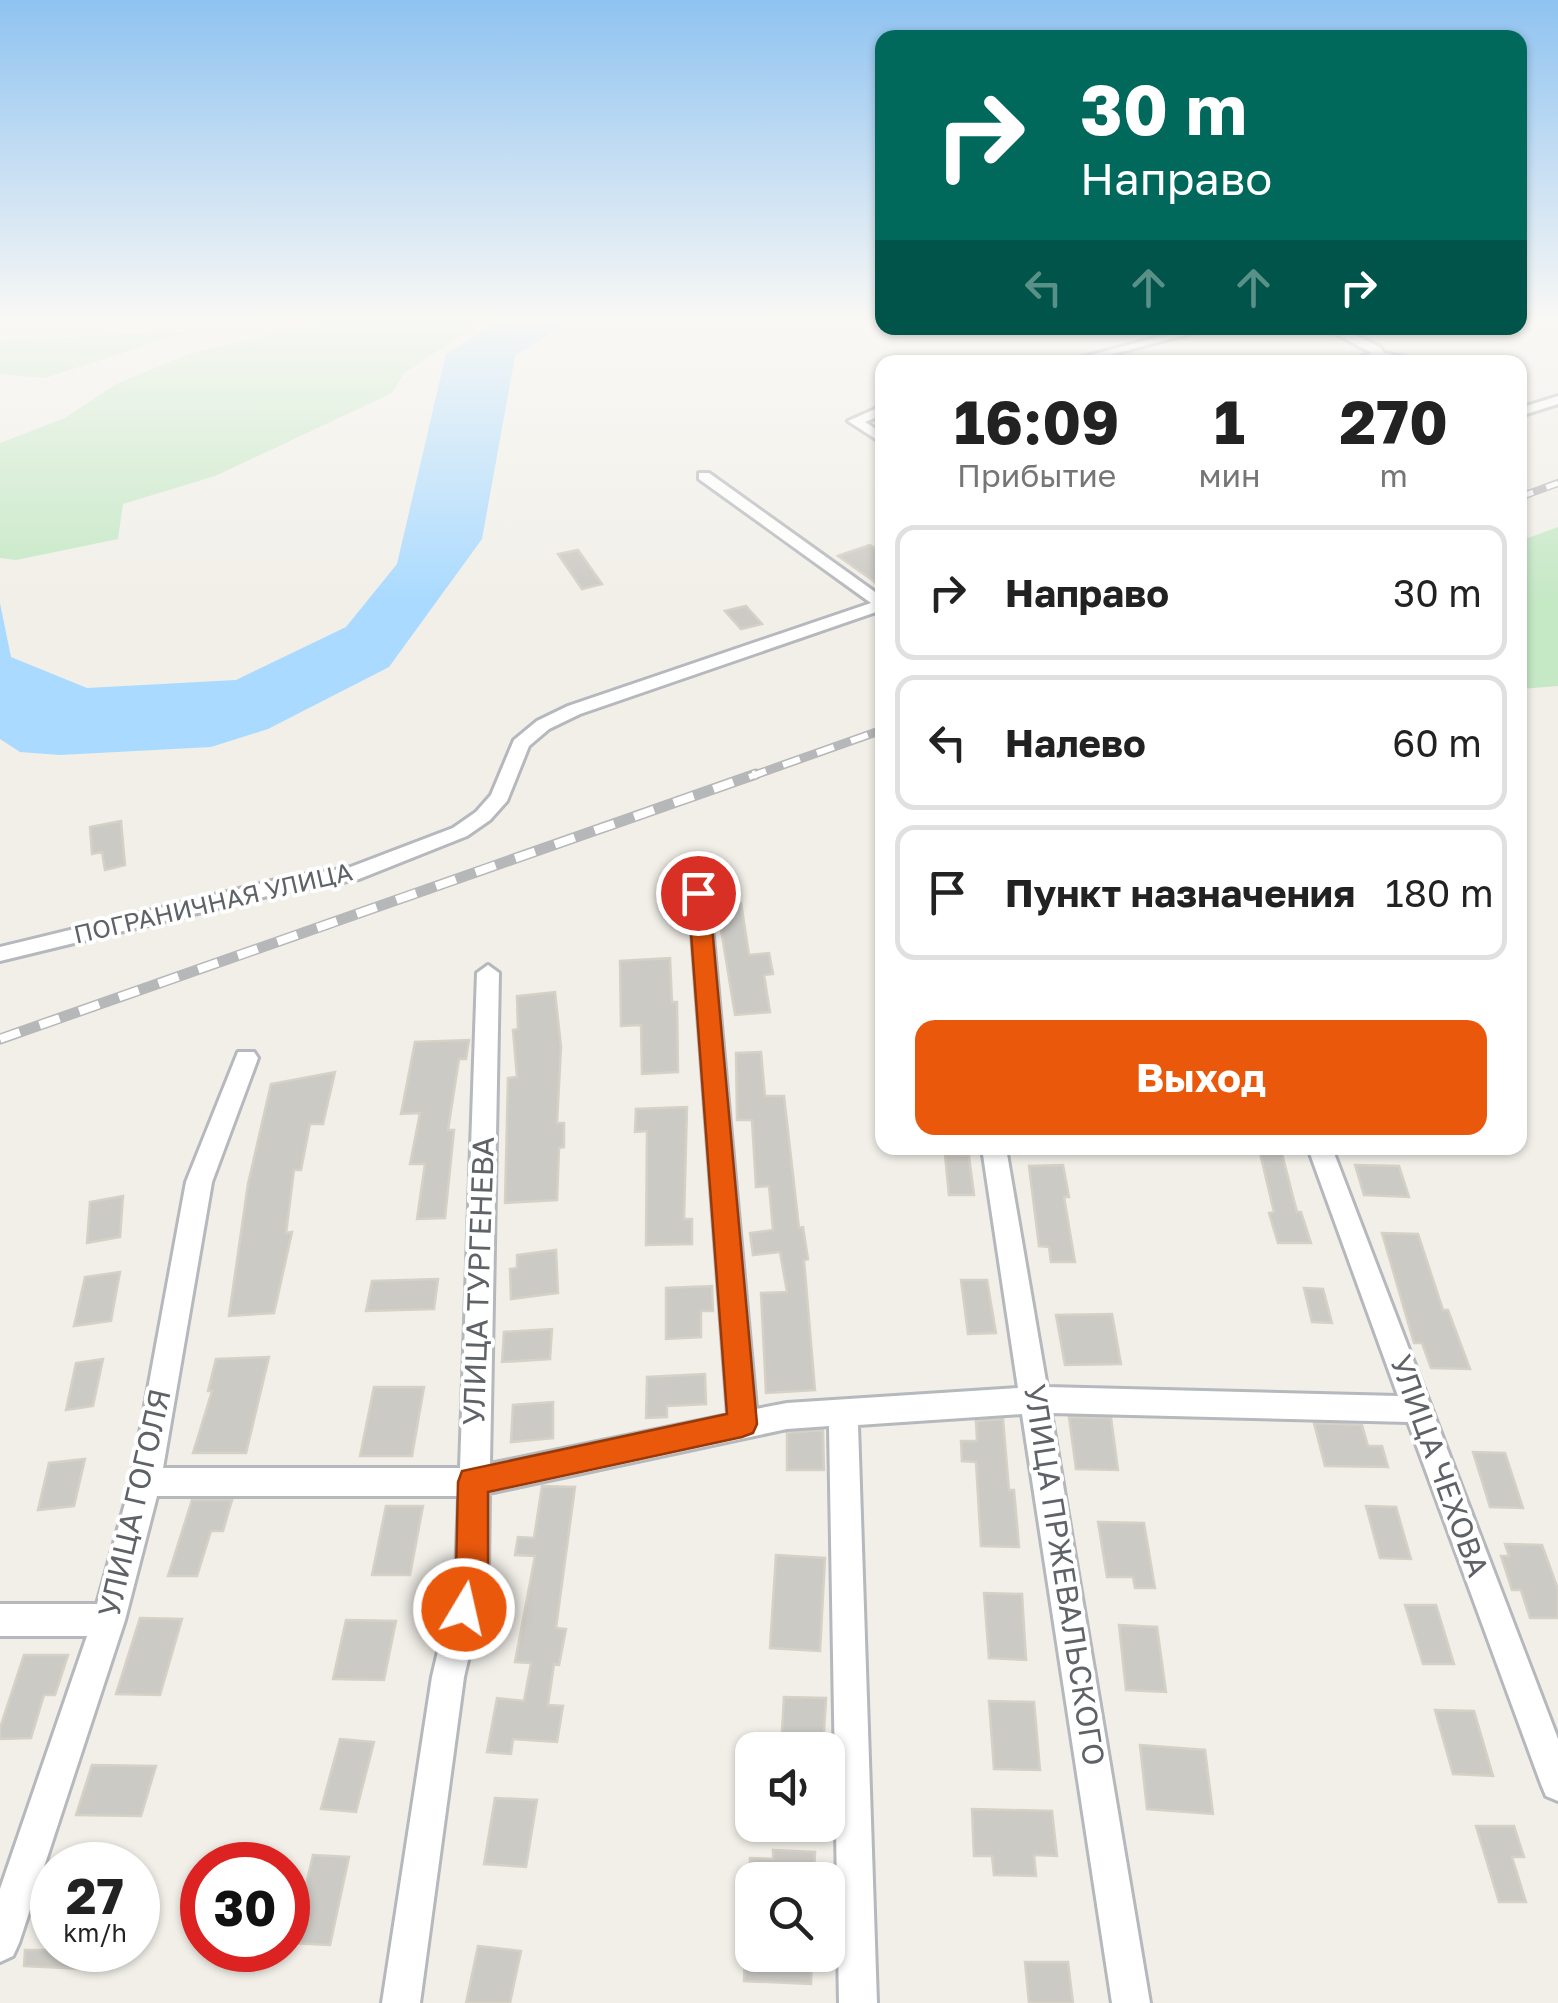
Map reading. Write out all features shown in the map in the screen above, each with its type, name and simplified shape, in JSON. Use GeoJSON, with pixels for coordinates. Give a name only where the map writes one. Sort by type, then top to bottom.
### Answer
{"type":"FeatureCollection","features":[{"type":"Feature","properties":{"kind":"street"},"geometry":{"type":"LineString","coordinates":[[868,413],[856,420],[875,434]]}},
{"type":"Feature","properties":{"kind":"street","name":"ПОГРАНИЧНАЯ УЛИЦА"},"geometry":{"type":"LineString","coordinates":[[704,476],[875,599]]}},
{"type":"Feature","properties":{"kind":"street","name":"ПОГРАНИЧНАЯ УЛИЦА"},"geometry":{"type":"LineString","coordinates":[[0,954],[284,884],[352,874],[460,832],[483,816],[500,797],[520,744],[543,726],[574,710],[875,606]]}},
{"type":"Feature","properties":{"kind":"street"},"geometry":{"type":"LineString","coordinates":[[698,893],[742,1424]]}},
{"type":"Feature","properties":{"kind":"street","name":"УЛИЦА ТУРГЕНЕВА"},"geometry":{"type":"LineString","coordinates":[[401,2003],[448,1677],[472,1575],[488,973]]}},
{"type":"Feature","properties":{"kind":"street","name":"УЛИЦА ГОГОЛЯ"},"geometry":{"type":"LineString","coordinates":[[0,1942],[108,1620],[146,1482],[199,1182],[246,1058]]}},
{"type":"Feature","properties":{"kind":"street","name":"УЛИЦА ПРЖЕВАЛЬСКОГО"},"geometry":{"type":"LineString","coordinates":[[995,1155],[1131,2003]]}},
{"type":"Feature","properties":{"kind":"street","name":"УЛИЦА ЧЕХОВА"},"geometry":{"type":"LineString","coordinates":[[1323,1155],[1558,1784]]}},
{"type":"Feature","properties":{"kind":"street"},"geometry":{"type":"LineString","coordinates":[[146,1482],[473,1482],[787,1416],[1036,1400],[1418,1409]]}},
{"type":"Feature","properties":{"kind":"street"},"geometry":{"type":"LineString","coordinates":[[842,1414],[858,2003]]}},
{"type":"Feature","properties":{"kind":"street"},"geometry":{"type":"LineString","coordinates":[[0,1620],[108,1620]]}},
{"type":"Feature","properties":{"kind":"green space"},"geometry":{"type":"Polygon","coordinates":[[[72,413],[348,413],[215,476],[123,504],[118,539],[16,560],[0,558],[0,443],[72,413]]]}},
{"type":"Feature","properties":{"kind":"green space"},"geometry":{"type":"Polygon","coordinates":[[[1558,527],[1558,686],[1527,688],[1527,538],[1558,527]]]}},
{"type":"Feature","properties":{"kind":"water"},"geometry":{"type":"Polygon","coordinates":[[[432,413],[505,413],[482,539],[389,667],[268,729],[211,747],[60,755],[20,752],[0,739],[0,603],[11,657],[87,688],[236,680],[346,627],[397,564],[432,413]]]}},
{"type":"Feature","properties":{"kind":"building"},"geometry":{"type":"Polygon","coordinates":[[[870,545],[875,548],[875,582],[838,556],[870,545]]]}},
{"type":"Feature","properties":{"kind":"building"},"geometry":{"type":"Polygon","coordinates":[[[578,550],[602,584],[582,589],[558,554],[578,550]]]}},
{"type":"Feature","properties":{"kind":"building"},"geometry":{"type":"Polygon","coordinates":[[[746,606],[762,624],[741,629],[725,611],[746,606]]]}},
{"type":"Feature","properties":{"kind":"building"},"geometry":{"type":"Polygon","coordinates":[[[121,821],[125,865],[105,870],[102,852],[92,854],[90,827],[121,821]]]}},
{"type":"Feature","properties":{"kind":"building"},"geometry":{"type":"Polygon","coordinates":[[[741,903],[749,955],[769,953],[773,974],[764,975],[770,1012],[735,1015],[717,905],[741,903]]]}},
{"type":"Feature","properties":{"kind":"building"},"geometry":{"type":"Polygon","coordinates":[[[670,958],[672,1002],[677,1002],[678,1072],[642,1074],[641,1025],[621,1026],[620,961],[670,958]]]}},
{"type":"Feature","properties":{"kind":"building"},"geometry":{"type":"Polygon","coordinates":[[[555,992],[561,1047],[557,1123],[564,1123],[557,1200],[505,1203],[508,1078],[517,1077],[513,1030],[518,1029],[517,996],[555,992]]]}},
{"type":"Feature","properties":{"kind":"building"},"geometry":{"type":"Polygon","coordinates":[[[469,1040],[466,1059],[459,1059],[448,1130],[454,1130],[445,1218],[417,1219],[425,1164],[410,1164],[420,1113],[401,1114],[415,1042],[469,1040]]]}},
{"type":"Feature","properties":{"kind":"building"},"geometry":{"type":"Polygon","coordinates":[[[761,1052],[765,1096],[784,1096],[799,1228],[803,1227],[808,1259],[804,1260],[815,1390],[766,1393],[761,1293],[787,1292],[780,1252],[753,1255],[750,1233],[773,1230],[769,1186],[756,1187],[752,1120],[737,1120],[736,1053],[761,1052]]]}},
{"type":"Feature","properties":{"kind":"building"},"geometry":{"type":"Polygon","coordinates":[[[335,1072],[323,1124],[310,1124],[301,1170],[294,1170],[286,1233],[292,1232],[274,1313],[229,1316],[248,1184],[271,1084],[335,1072]]]}},
{"type":"Feature","properties":{"kind":"building"},"geometry":{"type":"Polygon","coordinates":[[[687,1107],[684,1219],[692,1219],[692,1244],[646,1245],[647,1131],[635,1132],[636,1109],[687,1107]]]}},
{"type":"Feature","properties":{"kind":"building"},"geometry":{"type":"Polygon","coordinates":[[[945,1155],[969,1156],[974,1195],[949,1195],[945,1155]]]}},
{"type":"Feature","properties":{"kind":"building"},"geometry":{"type":"Polygon","coordinates":[[[1260,1155],[1282,1155],[1297,1212],[1301,1212],[1311,1243],[1278,1243],[1269,1213],[1274,1212],[1260,1155]]]}},
{"type":"Feature","properties":{"kind":"building"},"geometry":{"type":"Polygon","coordinates":[[[1063,1165],[1075,1262],[1051,1262],[1049,1247],[1039,1246],[1029,1166],[1063,1165]]]}},
{"type":"Feature","properties":{"kind":"building"},"geometry":{"type":"Polygon","coordinates":[[[1355,1165],[1399,1166],[1409,1197],[1364,1195],[1355,1165]]]}},
{"type":"Feature","properties":{"kind":"building"},"geometry":{"type":"Polygon","coordinates":[[[123,1196],[120,1237],[87,1243],[90,1202],[123,1196]]]}},
{"type":"Feature","properties":{"kind":"building"},"geometry":{"type":"Polygon","coordinates":[[[1382,1233],[1418,1234],[1443,1310],[1448,1310],[1470,1369],[1431,1368],[1422,1343],[1414,1343],[1382,1233]]]}},
{"type":"Feature","properties":{"kind":"building"},"geometry":{"type":"Polygon","coordinates":[[[556,1250],[558,1293],[511,1299],[510,1269],[517,1268],[517,1255],[556,1250]]]}},
{"type":"Feature","properties":{"kind":"building"},"geometry":{"type":"Polygon","coordinates":[[[120,1272],[111,1321],[74,1326],[85,1277],[120,1272]]]}},
{"type":"Feature","properties":{"kind":"building"},"geometry":{"type":"Polygon","coordinates":[[[438,1279],[434,1309],[366,1311],[372,1281],[438,1279]]]}},
{"type":"Feature","properties":{"kind":"building"},"geometry":{"type":"Polygon","coordinates":[[[961,1280],[987,1280],[996,1333],[968,1334],[961,1280]]]}},
{"type":"Feature","properties":{"kind":"building"},"geometry":{"type":"Polygon","coordinates":[[[712,1286],[713,1311],[701,1311],[701,1337],[666,1339],[666,1288],[712,1286]]]}},
{"type":"Feature","properties":{"kind":"building"},"geometry":{"type":"Polygon","coordinates":[[[1304,1288],[1323,1289],[1332,1323],[1312,1322],[1304,1288]]]}},
{"type":"Feature","properties":{"kind":"building"},"geometry":{"type":"Polygon","coordinates":[[[1112,1314],[1121,1364],[1065,1365],[1056,1315],[1112,1314]]]}},
{"type":"Feature","properties":{"kind":"building"},"geometry":{"type":"Polygon","coordinates":[[[552,1329],[550,1359],[502,1362],[504,1332],[552,1329]]]}},
{"type":"Feature","properties":{"kind":"building"},"geometry":{"type":"Polygon","coordinates":[[[269,1357],[246,1453],[193,1453],[212,1391],[208,1391],[216,1359],[269,1357]]]}},
{"type":"Feature","properties":{"kind":"building"},"geometry":{"type":"Polygon","coordinates":[[[103,1359],[93,1406],[66,1410],[76,1363],[103,1359]]]}},
{"type":"Feature","properties":{"kind":"building"},"geometry":{"type":"Polygon","coordinates":[[[705,1374],[706,1404],[667,1406],[667,1417],[646,1418],[647,1377],[705,1374]]]}},
{"type":"Feature","properties":{"kind":"building"},"geometry":{"type":"Polygon","coordinates":[[[374,1387],[424,1387],[412,1456],[360,1456],[374,1387]]]}},
{"type":"Feature","properties":{"kind":"building"},"geometry":{"type":"Polygon","coordinates":[[[553,1402],[553,1438],[511,1442],[513,1405],[553,1402]]]}},
{"type":"Feature","properties":{"kind":"building"},"geometry":{"type":"Polygon","coordinates":[[[1069,1417],[1111,1418],[1118,1470],[1076,1469],[1069,1417]]]}},
{"type":"Feature","properties":{"kind":"building"},"geometry":{"type":"Polygon","coordinates":[[[1003,1419],[1019,1547],[981,1546],[976,1462],[962,1461],[961,1441],[977,1441],[976,1421],[1003,1419]]]}},
{"type":"Feature","properties":{"kind":"building"},"geometry":{"type":"Polygon","coordinates":[[[1314,1423],[1362,1425],[1368,1446],[1382,1446],[1388,1467],[1325,1466],[1314,1423]]]}},
{"type":"Feature","properties":{"kind":"building"},"geometry":{"type":"Polygon","coordinates":[[[823,1430],[824,1470],[787,1470],[787,1433],[823,1430]]]}},
{"type":"Feature","properties":{"kind":"building"},"geometry":{"type":"Polygon","coordinates":[[[1473,1452],[1505,1453],[1523,1508],[1490,1507],[1473,1452]]]}},
{"type":"Feature","properties":{"kind":"building"},"geometry":{"type":"Polygon","coordinates":[[[85,1459],[74,1506],[38,1510],[49,1463],[85,1459]]]}},
{"type":"Feature","properties":{"kind":"building"},"geometry":{"type":"Polygon","coordinates":[[[542,1486],[575,1487],[556,1628],[566,1629],[559,1665],[554,1664],[548,1705],[563,1706],[557,1742],[513,1739],[511,1754],[487,1752],[497,1698],[524,1701],[531,1663],[515,1662],[535,1556],[515,1555],[518,1537],[534,1538],[542,1486]]]}},
{"type":"Feature","properties":{"kind":"building"},"geometry":{"type":"Polygon","coordinates":[[[192,1500],[232,1500],[223,1531],[211,1531],[197,1576],[168,1576],[192,1500]]]}},
{"type":"Feature","properties":{"kind":"building"},"geometry":{"type":"Polygon","coordinates":[[[386,1506],[423,1506],[410,1575],[372,1575],[386,1506]]]}},
{"type":"Feature","properties":{"kind":"building"},"geometry":{"type":"Polygon","coordinates":[[[1366,1506],[1396,1507],[1411,1559],[1380,1558],[1366,1506]]]}},
{"type":"Feature","properties":{"kind":"building"},"geometry":{"type":"Polygon","coordinates":[[[1098,1522],[1144,1523],[1155,1588],[1135,1588],[1133,1577],[1107,1577],[1098,1522]]]}},
{"type":"Feature","properties":{"kind":"building"},"geometry":{"type":"Polygon","coordinates":[[[1505,1544],[1542,1545],[1558,1589],[1558,1618],[1530,1618],[1521,1590],[1512,1590],[1501,1556],[1509,1556],[1505,1544]]]}},
{"type":"Feature","properties":{"kind":"building"},"geometry":{"type":"Polygon","coordinates":[[[776,1555],[825,1558],[820,1651],[770,1648],[776,1555]]]}},
{"type":"Feature","properties":{"kind":"building"},"geometry":{"type":"Polygon","coordinates":[[[984,1593],[1022,1594],[1026,1660],[989,1658],[984,1593]]]}},
{"type":"Feature","properties":{"kind":"building"},"geometry":{"type":"Polygon","coordinates":[[[1405,1605],[1436,1605],[1454,1664],[1423,1664],[1405,1605]]]}},
{"type":"Feature","properties":{"kind":"building"},"geometry":{"type":"Polygon","coordinates":[[[140,1618],[182,1619],[160,1695],[116,1694],[140,1618]]]}},
{"type":"Feature","properties":{"kind":"building"},"geometry":{"type":"Polygon","coordinates":[[[346,1620],[396,1621],[384,1680],[333,1679],[346,1620]]]}},
{"type":"Feature","properties":{"kind":"building"},"geometry":{"type":"Polygon","coordinates":[[[1119,1625],[1157,1627],[1166,1692],[1126,1690],[1119,1625]]]}},
{"type":"Feature","properties":{"kind":"building"},"geometry":{"type":"Polygon","coordinates":[[[24,1655],[68,1655],[55,1695],[44,1695],[31,1738],[0,1739],[0,1728],[24,1655]]]}},
{"type":"Feature","properties":{"kind":"building"},"geometry":{"type":"Polygon","coordinates":[[[784,1697],[826,1698],[824,1732],[782,1732],[784,1697]]]}},
{"type":"Feature","properties":{"kind":"building"},"geometry":{"type":"Polygon","coordinates":[[[989,1701],[1034,1702],[1040,1770],[994,1769],[989,1701]]]}},
{"type":"Feature","properties":{"kind":"building"},"geometry":{"type":"Polygon","coordinates":[[[1435,1710],[1474,1711],[1493,1776],[1453,1774],[1435,1710]]]}},
{"type":"Feature","properties":{"kind":"building"},"geometry":{"type":"Polygon","coordinates":[[[340,1739],[374,1742],[356,1812],[321,1809],[340,1739]]]}},
{"type":"Feature","properties":{"kind":"building"},"geometry":{"type":"Polygon","coordinates":[[[1140,1745],[1205,1750],[1213,1814],[1147,1809],[1140,1745]]]}},
{"type":"Feature","properties":{"kind":"building"},"geometry":{"type":"Polygon","coordinates":[[[92,1765],[156,1766],[141,1816],[76,1815],[92,1765]]]}},
{"type":"Feature","properties":{"kind":"building"},"geometry":{"type":"Polygon","coordinates":[[[495,1798],[537,1800],[526,1867],[484,1864],[495,1798]]]}},
{"type":"Feature","properties":{"kind":"building"},"geometry":{"type":"Polygon","coordinates":[[[972,1809],[1052,1811],[1057,1856],[1034,1855],[1036,1876],[994,1875],[992,1856],[974,1856],[972,1809]]]}},
{"type":"Feature","properties":{"kind":"building"},"geometry":{"type":"Polygon","coordinates":[[[1476,1826],[1514,1826],[1524,1857],[1512,1857],[1526,1902],[1499,1902],[1476,1826]]]}},
{"type":"Feature","properties":{"kind":"building"},"geometry":{"type":"Polygon","coordinates":[[[773,1850],[815,1852],[815,1862],[750,1862],[750,1858],[773,1859],[773,1850]]]}},
{"type":"Feature","properties":{"kind":"building"},"geometry":{"type":"Polygon","coordinates":[[[313,1855],[349,1857],[330,1945],[310,1944],[313,1855]]]}},
{"type":"Feature","properties":{"kind":"building"},"geometry":{"type":"Polygon","coordinates":[[[478,1946],[521,1951],[510,2003],[466,2003],[478,1946]]]}},
{"type":"Feature","properties":{"kind":"building"},"geometry":{"type":"Polygon","coordinates":[[[25,1950],[30,1950],[30,1966],[24,1966],[25,1950]]]}},
{"type":"Feature","properties":{"kind":"building"},"geometry":{"type":"Polygon","coordinates":[[[1025,1962],[1068,1962],[1073,2003],[1029,2003],[1025,1962]]]}},
{"type":"Feature","properties":{"kind":"building"},"geometry":{"type":"Polygon","coordinates":[[[744,1972],[811,1972],[811,1984],[744,1981],[744,1972]]]}},
{"type":"Feature","properties":{"kind":"railway"},"geometry":{"type":"LineString","coordinates":[[1527,494],[1558,483]]}},
{"type":"Feature","properties":{"kind":"railway"},"geometry":{"type":"LineString","coordinates":[[749,777],[875,732]]}},
{"type":"Feature","properties":{"kind":"railway"},"geometry":{"type":"LineString","coordinates":[[0,1039],[756,774]]}},
{"type":"Feature","properties":{"kind":"route"},"geometry":{"type":"LineString","coordinates":[[464,1609],[472,1575],[473,1482],[742,1424],[698,893]]}}]}
